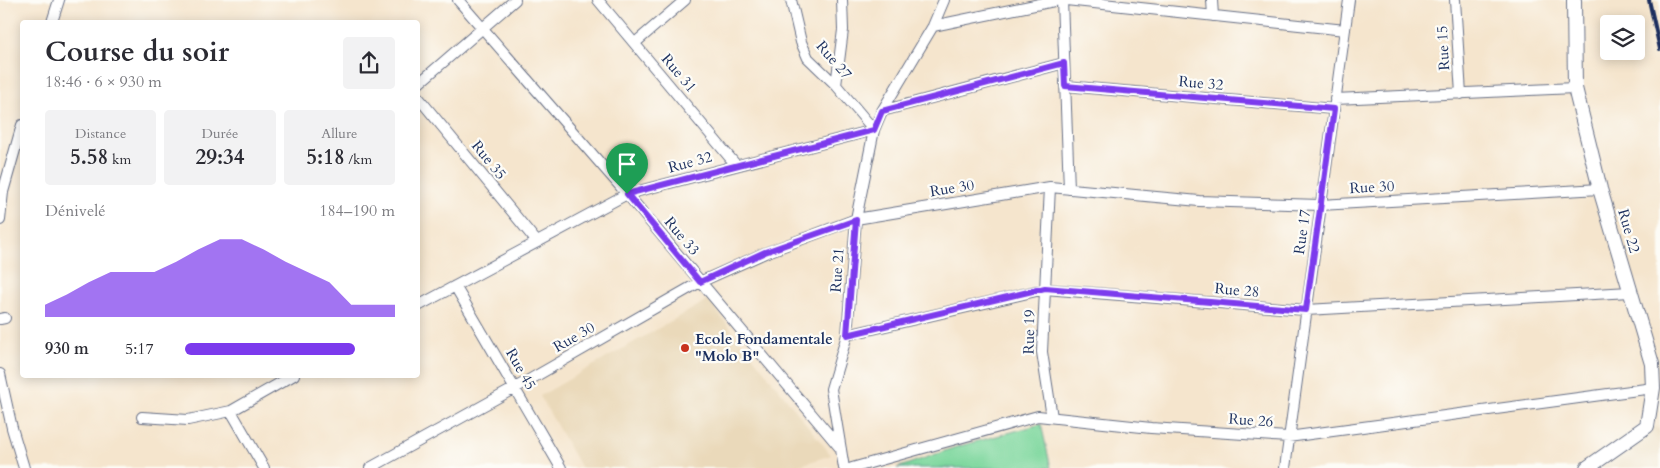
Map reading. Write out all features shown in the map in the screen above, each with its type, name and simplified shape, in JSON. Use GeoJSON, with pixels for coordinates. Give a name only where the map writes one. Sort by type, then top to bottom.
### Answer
{"type":"FeatureCollection","features":[{"type":"Feature","properties":{"kind":"street"},"geometry":{"type":"LineString","coordinates":[[53,20],[59,0]]}},
{"type":"Feature","properties":{"kind":"street","name":"Rue 33"},"geometry":{"type":"LineString","coordinates":[[458,0],[627,194],[841,449]]}},
{"type":"Feature","properties":{"kind":"street"},"geometry":{"type":"LineString","coordinates":[[420,82],[516,0]]}},
{"type":"Feature","properties":{"kind":"street","name":"Rue 31"},"geometry":{"type":"LineString","coordinates":[[598,0],[736,165]]}},
{"type":"Feature","properties":{"kind":"street"},"geometry":{"type":"LineString","coordinates":[[634,43],[685,0]]}},
{"type":"Feature","properties":{"kind":"street","name":"Rue 27"},"geometry":{"type":"LineString","coordinates":[[790,0],[801,42],[808,58],[836,85],[874,130]]}},
{"type":"Feature","properties":{"kind":"street"},"geometry":{"type":"LineString","coordinates":[[836,85],[843,30],[842,0]]}},
{"type":"Feature","properties":{"kind":"street","name":"Rue 21"},"geometry":{"type":"LineString","coordinates":[[844,468],[832,389],[847,335],[856,220],[874,130],[882,111],[933,26],[944,0]]}},
{"type":"Feature","properties":{"kind":"street"},"geometry":{"type":"LineString","coordinates":[[933,26],[1060,0],[1069,189]]}},
{"type":"Feature","properties":{"kind":"street"},"geometry":{"type":"LineString","coordinates":[[1066,0],[1345,30]]}},
{"type":"Feature","properties":{"kind":"street"},"geometry":{"type":"LineString","coordinates":[[1212,0],[1213,16]]}},
{"type":"Feature","properties":{"kind":"street","name":"Rue 17"},"geometry":{"type":"LineString","coordinates":[[1285,468],[1349,0]]}},
{"type":"Feature","properties":{"kind":"street","name":"Rue 15"},"geometry":{"type":"LineString","coordinates":[[1455,0],[1461,94]]}},
{"type":"Feature","properties":{"kind":"street","name":"Rue 22"},"geometry":{"type":"LineString","coordinates":[[1574,0],[1575,88],[1600,189],[1652,364],[1653,388],[1647,426],[1587,468]]}},
{"type":"Feature","properties":{"kind":"street"},"geometry":{"type":"LineString","coordinates":[[882,111],[1064,63]]}},
{"type":"Feature","properties":{"kind":"street","name":"Rue 32"},"geometry":{"type":"LineString","coordinates":[[1065,86],[1335,104],[1461,94],[1575,88]]}},
{"type":"Feature","properties":{"kind":"street","name":"Rue 35"},"geometry":{"type":"LineString","coordinates":[[420,98],[536,242]]}},
{"type":"Feature","properties":{"kind":"street","name":"Rue 32"},"geometry":{"type":"LineString","coordinates":[[420,302],[455,286],[627,194],[874,130]]}},
{"type":"Feature","properties":{"kind":"street"},"geometry":{"type":"LineString","coordinates":[[0,220],[3,192],[20,132]]}},
{"type":"Feature","properties":{"kind":"street","name":"Rue 30"},"geometry":{"type":"LineString","coordinates":[[370,468],[515,388],[700,282],[765,252],[856,220],[1050,187],[1198,201],[1320,205],[1600,189]]}},
{"type":"Feature","properties":{"kind":"street","name":"Rue 19"},"geometry":{"type":"LineString","coordinates":[[1050,187],[1042,352],[1052,417]]}},
{"type":"Feature","properties":{"kind":"street","name":"Rue 45"},"geometry":{"type":"LineString","coordinates":[[455,286],[561,468]]}},
{"type":"Feature","properties":{"kind":"street","name":"Rue 28"},"geometry":{"type":"LineString","coordinates":[[847,335],[1045,288],[1306,310],[1630,292]]}},
{"type":"Feature","properties":{"kind":"street"},"geometry":{"type":"LineString","coordinates":[[0,374],[12,428],[24,468]]}},
{"type":"Feature","properties":{"kind":"street"},"geometry":{"type":"LineString","coordinates":[[142,417],[188,420],[231,411],[289,378]]}},
{"type":"Feature","properties":{"kind":"street","name":"Rue 26"},"geometry":{"type":"LineString","coordinates":[[852,468],[1038,416],[1151,428],[1288,437],[1653,388]]}},
{"type":"Feature","properties":{"kind":"street"},"geometry":{"type":"LineString","coordinates":[[231,411],[264,468]]}},
{"type":"Feature","properties":{"kind":"shaded area","name":"Ecole Fondamentale \"Molo B\""},"geometry":{"type":"Polygon","coordinates":[[[708,300],[831,455],[791,468],[581,468],[540,396],[708,300]]]}},
{"type":"Feature","properties":{"kind":"shaded area"},"geometry":{"type":"Polygon","coordinates":[[[1656,426],[1660,431],[1660,468],[1601,468],[1656,426]]]}},
{"type":"Feature","properties":{"kind":"green space"},"geometry":{"type":"Polygon","coordinates":[[[1041,424],[1051,468],[897,468],[956,447],[1041,424]]]}},
{"type":"Feature","properties":{"kind":"railway"},"geometry":{"type":"LineString","coordinates":[[1649,0],[1660,49]]}},
{"type":"Feature","properties":{"kind":"place","name":"Ecole Fondamentale \"Molo B\""},"geometry":{"type":"Point","coordinates":[685,348]}},
{"type":"Feature","properties":{"kind":"route"},"geometry":{"type":"LineString","coordinates":[[1064,63],[1065,86],[1334,109],[1306,310],[1045,288],[847,335],[856,220],[765,252],[700,282],[627,194],[874,130],[882,111],[1064,63]]}}]}
